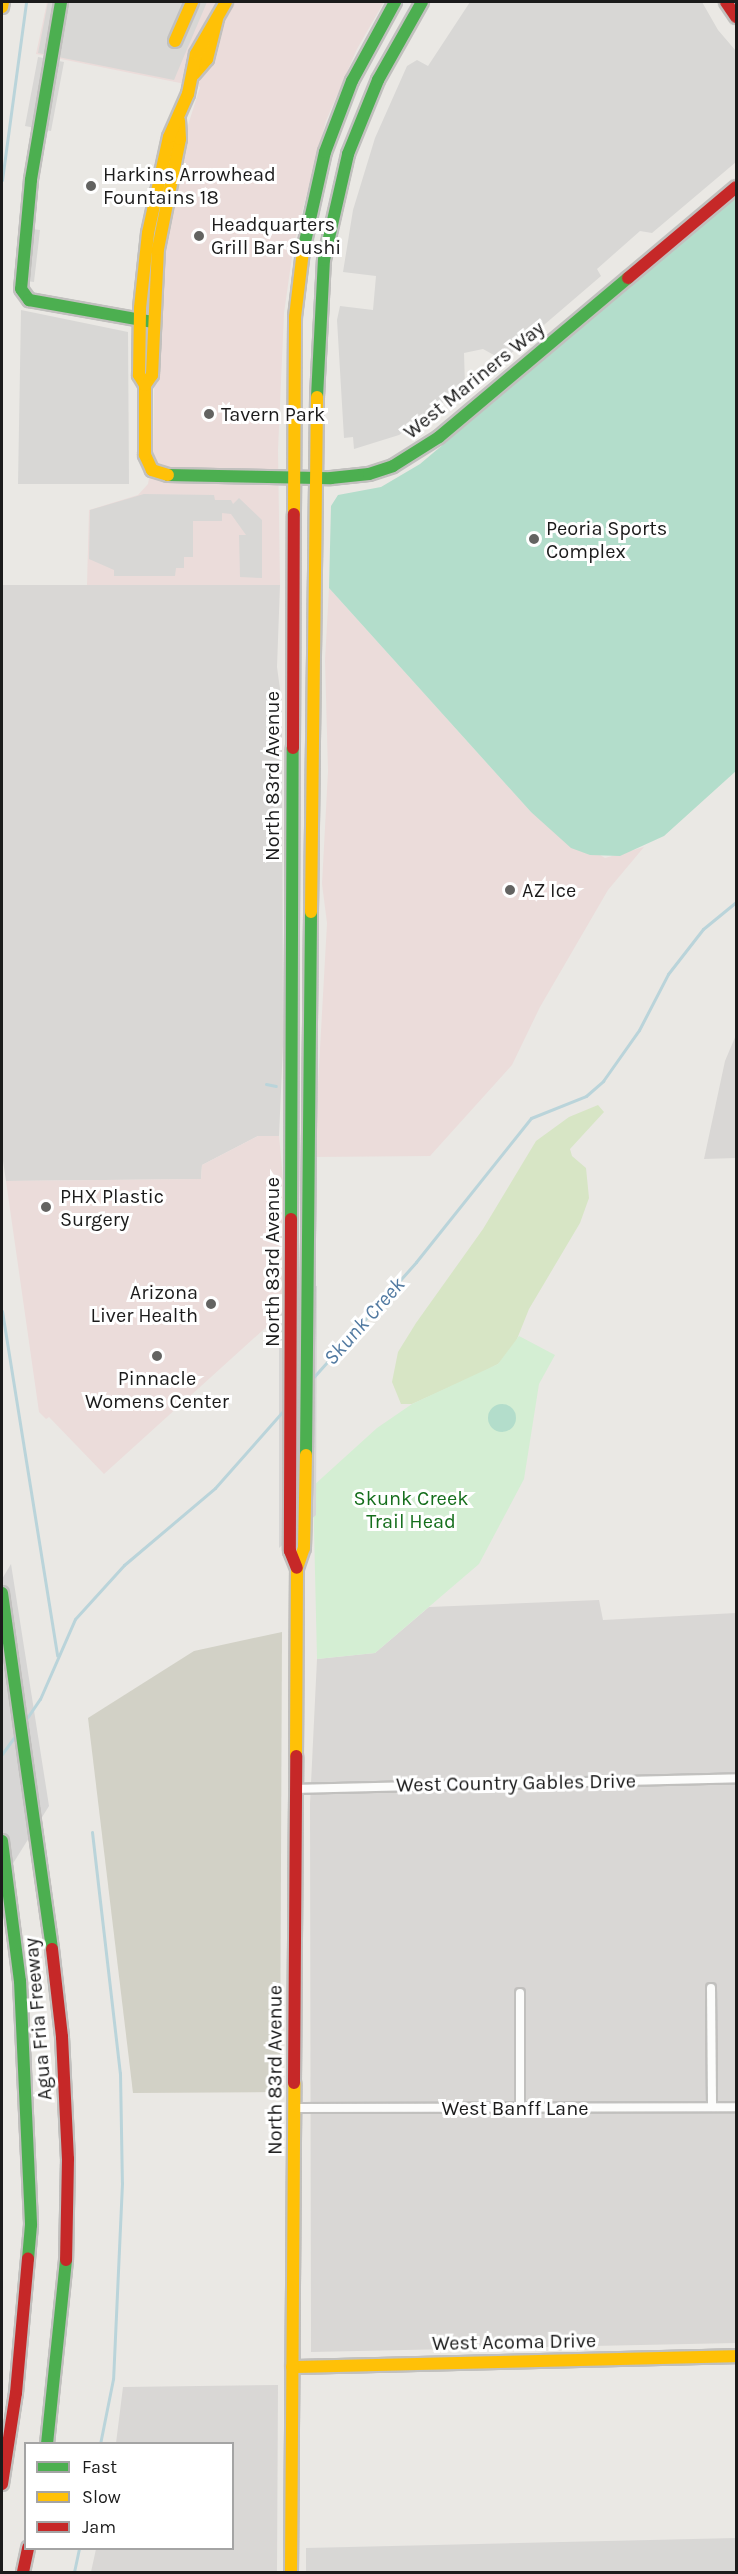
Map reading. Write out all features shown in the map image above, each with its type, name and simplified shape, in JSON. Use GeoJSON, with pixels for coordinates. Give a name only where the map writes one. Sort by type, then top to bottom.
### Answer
{"type":"FeatureCollection","features":[{"type":"Feature","properties":{"kind":"main road"},"geometry":{"type":"LineString","coordinates":[[2,7],[3,2]]}},
{"type":"Feature","properties":{"kind":"main road"},"geometry":{"type":"LineString","coordinates":[[62,2],[31,180],[21,289],[29,300],[146,322],[153,201],[169,136],[179,121],[194,74],[196,54],[204,33],[217,19],[226,2]]}},
{"type":"Feature","properties":{"kind":"main road"},"geometry":{"type":"LineString","coordinates":[[175,41],[192,2]]}},
{"type":"Feature","properties":{"kind":"main road","name":"North 83rd Avenue"},"geometry":{"type":"LineString","coordinates":[[291,2572],[297,1789],[297,1568],[290,1537],[295,317],[306,225],[325,152],[345,98],[395,2]]}},
{"type":"Feature","properties":{"kind":"main road","name":"North 83rd Avenue"},"geometry":{"type":"LineString","coordinates":[[297,1568],[304,1548],[305,1525],[317,353],[324,260],[334,206],[360,122],[378,80],[422,2]]}},
{"type":"Feature","properties":{"kind":"main road"},"geometry":{"type":"LineString","coordinates":[[726,2],[736,17]]}},
{"type":"Feature","properties":{"kind":"main road","name":"West Mariners Way"},"geometry":{"type":"LineString","coordinates":[[146,322],[139,375],[145,385],[144,448],[152,470],[170,476],[293,478],[375,472],[422,448],[736,188]]}},
{"type":"Feature","properties":{"kind":"main road","name":"Agua Fria Freeway"},"geometry":{"type":"LineString","coordinates":[[2,1593],[38,1824],[62,2037],[68,2159],[66,2264],[47,2442]]}},
{"type":"Feature","properties":{"kind":"main road","name":"Agua Fria Freeway"},"geometry":{"type":"LineString","coordinates":[[2,1841],[20,1981],[31,2225],[16,2393],[2,2484]]}},
{"type":"Feature","properties":{"kind":"main road","name":"West Acoma Drive"},"geometry":{"type":"LineString","coordinates":[[292,2367],[736,2356]]}},
{"type":"Feature","properties":{"kind":"main road"},"geometry":{"type":"LineString","coordinates":[[23,2572],[28,2550]]}},
{"type":"Feature","properties":{"kind":"street","name":"West Country Gables Drive"},"geometry":{"type":"LineString","coordinates":[[297,1789],[736,1778]]}},
{"type":"Feature","properties":{"kind":"street"},"geometry":{"type":"LineString","coordinates":[[711,1988],[712,2107]]}},
{"type":"Feature","properties":{"kind":"street"},"geometry":{"type":"LineString","coordinates":[[520,1993],[520,2108]]}},
{"type":"Feature","properties":{"kind":"street","name":"West Banff Lane"},"geometry":{"type":"LineString","coordinates":[[294,2108],[736,2107]]}},
{"type":"Feature","properties":{"kind":"shaded area"},"geometry":{"type":"Polygon","coordinates":[[[47,2],[384,2],[357,49],[326,121],[294,243],[284,313],[278,450],[280,585],[87,585],[89,510],[138,495],[148,484],[153,454],[156,286],[178,157],[200,87],[36,54],[47,2]]]}},
{"type":"Feature","properties":{"kind":"shaded area"},"geometry":{"type":"Polygon","coordinates":[[[48,2],[207,2],[174,80],[38,53],[48,2]]]}},
{"type":"Feature","properties":{"kind":"shaded area"},"geometry":{"type":"Polygon","coordinates":[[[470,2],[702,2],[718,30],[736,51],[736,162],[652,233],[640,231],[597,269],[601,276],[503,360],[483,349],[464,353],[465,386],[399,435],[354,449],[353,437],[344,438],[337,320],[340,306],[373,310],[376,276],[343,272],[353,210],[375,138],[407,66],[417,60],[428,66],[470,2]]]}},
{"type":"Feature","properties":{"kind":"shaded area"},"geometry":{"type":"Polygon","coordinates":[[[38,57],[64,62],[51,131],[25,126],[38,57]]]}},
{"type":"Feature","properties":{"kind":"shaded area"},"geometry":{"type":"Polygon","coordinates":[[[32,229],[40,230],[34,282],[26,281],[32,229]]]}},
{"type":"Feature","properties":{"kind":"shaded area"},"geometry":{"type":"Polygon","coordinates":[[[21,310],[128,332],[129,484],[18,484],[21,310]]]}},
{"type":"Feature","properties":{"kind":"shaded area"},"geometry":{"type":"Polygon","coordinates":[[[144,494],[214,495],[215,500],[231,500],[233,504],[239,498],[262,520],[262,578],[240,577],[239,535],[246,535],[231,514],[222,513],[222,521],[193,521],[193,557],[184,557],[184,568],[176,568],[175,576],[114,576],[114,570],[89,559],[90,510],[144,494]]]}},
{"type":"Feature","properties":{"kind":"shaded area"},"geometry":{"type":"Polygon","coordinates":[[[2,585],[280,585],[277,667],[282,704],[283,1045],[279,1136],[258,1136],[202,1165],[201,1179],[6,1181],[2,1154],[2,585]]]}},
{"type":"Feature","properties":{"kind":"shaded area"},"geometry":{"type":"Polygon","coordinates":[[[329,588],[531,812],[605,858],[644,847],[608,890],[540,1007],[512,1065],[430,1156],[314,1157],[327,923],[322,884],[328,771],[325,660],[329,588]]]}},
{"type":"Feature","properties":{"kind":"shaded area"},"geometry":{"type":"Polygon","coordinates":[[[736,1035],[736,1158],[704,1159],[725,1061],[736,1035]]]}},
{"type":"Feature","properties":{"kind":"shaded area"},"geometry":{"type":"Polygon","coordinates":[[[258,1136],[279,1136],[285,1200],[284,1311],[104,1474],[49,1417],[46,1419],[39,1412],[6,1181],[201,1179],[202,1165],[258,1136]]]}},
{"type":"Feature","properties":{"kind":"shaded area"},"geometry":{"type":"Polygon","coordinates":[[[599,1600],[603,1620],[736,1613],[736,2343],[311,2352],[310,1804],[317,1659],[375,1653],[429,1607],[599,1600]]]}},
{"type":"Feature","properties":{"kind":"shaded area"},"geometry":{"type":"Polygon","coordinates":[[[282,1632],[280,2092],[133,2093],[88,1718],[194,1651],[282,1632]]]}},
{"type":"Feature","properties":{"kind":"shaded area"},"geometry":{"type":"Polygon","coordinates":[[[278,2385],[277,2572],[91,2572],[96,2550],[234,2550],[234,2442],[116,2442],[123,2387],[278,2385]]]}},
{"type":"Feature","properties":{"kind":"shaded area"},"geometry":{"type":"Polygon","coordinates":[[[736,2538],[736,2572],[306,2572],[306,2548],[736,2538]]]}},
{"type":"Feature","properties":{"kind":"green space","name":"Peoria Sports Complex"},"geometry":{"type":"Polygon","coordinates":[[[736,197],[736,771],[664,836],[620,856],[590,855],[571,848],[531,812],[329,588],[331,506],[338,495],[381,487],[420,464],[736,197]]]}},
{"type":"Feature","properties":{"kind":"green space"},"geometry":{"type":"Polygon","coordinates":[[[598,1105],[604,1112],[570,1149],[572,1156],[586,1168],[589,1198],[580,1223],[529,1309],[513,1349],[498,1364],[479,1374],[412,1404],[401,1404],[392,1382],[398,1352],[416,1323],[483,1229],[536,1141],[569,1117],[598,1105]]]}},
{"type":"Feature","properties":{"kind":"green space","name":"Skunk Creek Trail Head"},"geometry":{"type":"Polygon","coordinates":[[[519,1336],[555,1355],[539,1384],[524,1479],[479,1564],[375,1653],[317,1659],[313,1486],[377,1428],[412,1404],[498,1364],[519,1336]]]}},
{"type":"Feature","properties":{"kind":"green space"},"geometry":{"type":"Polygon","coordinates":[[[502,1404],[512,1408],[516,1418],[512,1428],[502,1432],[492,1428],[488,1418],[492,1408],[502,1404]]]}},
{"type":"Feature","properties":{"kind":"pier"},"geometry":{"type":"Polygon","coordinates":[[[313,1286],[317,1286],[316,1515],[279,1548],[279,1316],[313,1286]]]}},
{"type":"Feature","properties":{"kind":"pier"},"geometry":{"type":"Polygon","coordinates":[[[11,1564],[49,1806],[2,1881],[2,1579],[11,1564]]]}},
{"type":"Feature","properties":{"kind":"waterway"},"geometry":{"type":"LineString","coordinates":[[2,180],[26,2]]}},
{"type":"Feature","properties":{"kind":"waterway","name":"Skunk Creek"},"geometry":{"type":"LineString","coordinates":[[311,1380],[416,1262],[531,1118],[586,1096],[603,1081],[639,1030],[668,974],[703,929],[736,902]]}},
{"type":"Feature","properties":{"kind":"waterway"},"geometry":{"type":"LineString","coordinates":[[266,1084],[276,1086]]}},
{"type":"Feature","properties":{"kind":"waterway"},"geometry":{"type":"LineString","coordinates":[[2,1311],[57,1656]]}},
{"type":"Feature","properties":{"kind":"waterway","name":"Skunk Creek"},"geometry":{"type":"LineString","coordinates":[[27,1718],[40,1699],[75,1619],[124,1565],[215,1488],[285,1409]]}},
{"type":"Feature","properties":{"kind":"waterway","name":"Skunk Creek"},"geometry":{"type":"LineString","coordinates":[[2,1754],[17,1733]]}},
{"type":"Feature","properties":{"kind":"waterway"},"geometry":{"type":"LineString","coordinates":[[92,1832],[120,2073],[122,2183],[113,2379],[100,2442]]}},
{"type":"Feature","properties":{"kind":"waterway"},"geometry":{"type":"LineString","coordinates":[[74,2572],[79,2550]]}},
{"type":"Feature","properties":{"kind":"traffic: fast"},"geometry":{"type":"LineString","coordinates":[[61,2],[31,180],[21,289],[29,300],[152,322]]}},
{"type":"Feature","properties":{"kind":"traffic: fast"},"geometry":{"type":"LineString","coordinates":[[303,251],[325,152],[352,81],[395,2]]}},
{"type":"Feature","properties":{"kind":"traffic: fast"},"geometry":{"type":"LineString","coordinates":[[317,397],[324,260],[348,154],[378,80],[422,2]]}},
{"type":"Feature","properties":{"kind":"traffic: fast"},"geometry":{"type":"LineString","coordinates":[[168,475],[331,478],[369,474],[393,466],[439,437],[628,278]]}},
{"type":"Feature","properties":{"kind":"traffic: fast"},"geometry":{"type":"LineString","coordinates":[[291,1219],[293,748]]}},
{"type":"Feature","properties":{"kind":"traffic: fast"},"geometry":{"type":"LineString","coordinates":[[306,1455],[311,912]]}},
{"type":"Feature","properties":{"kind":"traffic: fast"},"geometry":{"type":"LineString","coordinates":[[2,1593],[52,1949]]}},
{"type":"Feature","properties":{"kind":"traffic: fast"},"geometry":{"type":"LineString","coordinates":[[2,1841],[20,1981],[31,2225],[28,2259]]}},
{"type":"Feature","properties":{"kind":"traffic: fast"},"geometry":{"type":"LineString","coordinates":[[47,2442],[66,2260]]}},
{"type":"Feature","properties":{"kind":"traffic: slow"},"geometry":{"type":"LineString","coordinates":[[2,7],[3,2]]}},
{"type":"Feature","properties":{"kind":"traffic: slow"},"geometry":{"type":"LineString","coordinates":[[175,41],[192,2]]}},
{"type":"Feature","properties":{"kind":"traffic: slow"},"geometry":{"type":"LineString","coordinates":[[168,475],[152,470],[145,455],[145,385],[139,375],[140,308],[148,233],[169,137],[188,94],[196,54],[226,2]]}},
{"type":"Feature","properties":{"kind":"traffic: slow"},"geometry":{"type":"LineString","coordinates":[[194,74],[207,59],[217,19]]}},
{"type":"Feature","properties":{"kind":"traffic: slow"},"geometry":{"type":"LineString","coordinates":[[145,385],[152,375],[158,249],[180,139],[179,121]]}},
{"type":"Feature","properties":{"kind":"traffic: slow"},"geometry":{"type":"LineString","coordinates":[[294,514],[295,317],[303,251]]}},
{"type":"Feature","properties":{"kind":"traffic: slow"},"geometry":{"type":"LineString","coordinates":[[311,912],[317,397]]}},
{"type":"Feature","properties":{"kind":"traffic: slow"},"geometry":{"type":"LineString","coordinates":[[296,1756],[297,1568],[304,1548],[306,1455]]}},
{"type":"Feature","properties":{"kind":"traffic: slow"},"geometry":{"type":"LineString","coordinates":[[291,2572],[294,2083]]}},
{"type":"Feature","properties":{"kind":"traffic: slow"},"geometry":{"type":"LineString","coordinates":[[292,2367],[736,2356]]}},
{"type":"Feature","properties":{"kind":"traffic: jam"},"geometry":{"type":"LineString","coordinates":[[726,2],[736,17]]}},
{"type":"Feature","properties":{"kind":"traffic: jam"},"geometry":{"type":"LineString","coordinates":[[628,278],[736,187]]}},
{"type":"Feature","properties":{"kind":"traffic: jam"},"geometry":{"type":"LineString","coordinates":[[293,748],[294,514]]}},
{"type":"Feature","properties":{"kind":"traffic: jam"},"geometry":{"type":"LineString","coordinates":[[291,1219],[290,1551],[297,1568]]}},
{"type":"Feature","properties":{"kind":"traffic: jam"},"geometry":{"type":"LineString","coordinates":[[294,2083],[296,1756]]}},
{"type":"Feature","properties":{"kind":"traffic: jam"},"geometry":{"type":"LineString","coordinates":[[52,1949],[62,2037],[68,2159],[66,2260]]}},
{"type":"Feature","properties":{"kind":"traffic: jam"},"geometry":{"type":"LineString","coordinates":[[2,2484],[16,2393],[28,2259]]}},
{"type":"Feature","properties":{"kind":"traffic: jam"},"geometry":{"type":"LineString","coordinates":[[23,2572],[28,2550]]}},
{"type":"Feature","properties":{"kind":"place","name":"Harkins Arrowhead Fountains 18"},"geometry":{"type":"Point","coordinates":[91,186]}},
{"type":"Feature","properties":{"kind":"place","name":"Headquarters Grill Bar Sushi"},"geometry":{"type":"Point","coordinates":[199,236]}},
{"type":"Feature","properties":{"kind":"place","name":"Tavern Park"},"geometry":{"type":"Point","coordinates":[209,414]}},
{"type":"Feature","properties":{"kind":"place","name":"Peoria Sports Complex"},"geometry":{"type":"Point","coordinates":[534,539]}},
{"type":"Feature","properties":{"kind":"place","name":"AZ Ice"},"geometry":{"type":"Point","coordinates":[510,890]}},
{"type":"Feature","properties":{"kind":"place","name":"PHX Plastic Surgery"},"geometry":{"type":"Point","coordinates":[46,1207]}},
{"type":"Feature","properties":{"kind":"place","name":"Arizona Liver Health"},"geometry":{"type":"Point","coordinates":[211,1304]}},
{"type":"Feature","properties":{"kind":"place","name":"Pinnacle Womens Center"},"geometry":{"type":"Point","coordinates":[157,1356]}}]}
